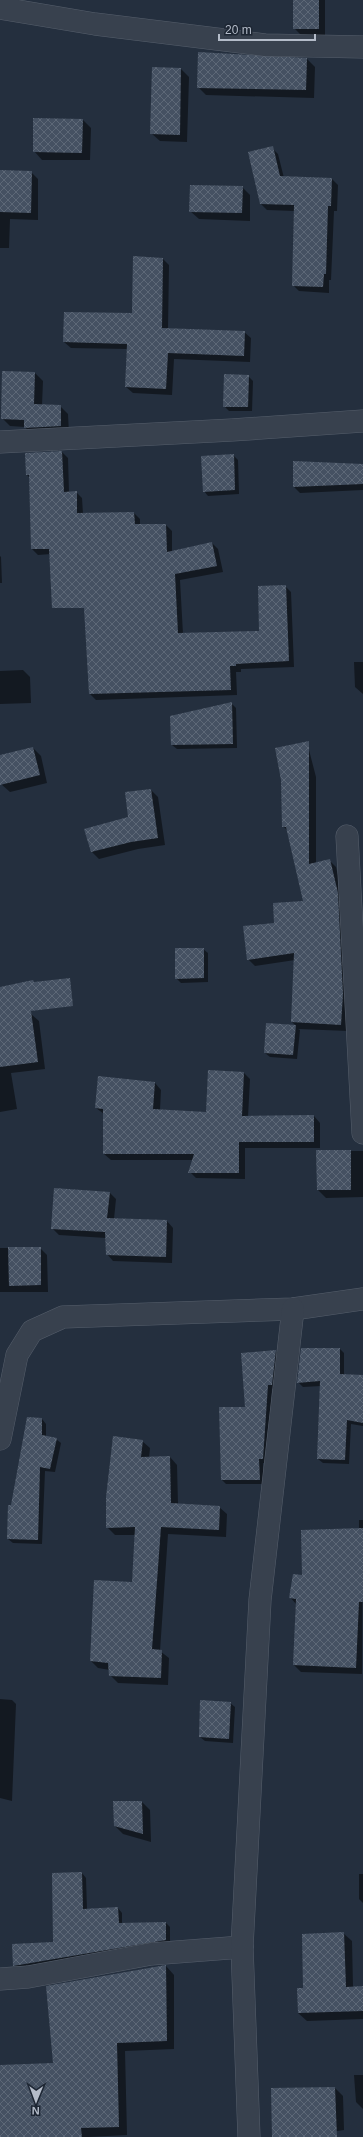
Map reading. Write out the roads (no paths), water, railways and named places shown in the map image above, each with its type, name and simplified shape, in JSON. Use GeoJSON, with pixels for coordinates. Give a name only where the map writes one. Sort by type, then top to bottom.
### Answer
{"type":"FeatureCollection","features":[{"type":"Feature","properties":{"kind":"street"},"geometry":{"type":"LineString","coordinates":[[0,8],[95,24],[266,45],[363,48]]}},
{"type":"Feature","properties":{"kind":"street"},"geometry":{"type":"LineString","coordinates":[[0,442],[232,430],[363,421]]}},
{"type":"Feature","properties":{"kind":"street"},"geometry":{"type":"LineString","coordinates":[[347,836],[363,1133]]}},
{"type":"Feature","properties":{"kind":"street"},"geometry":{"type":"LineString","coordinates":[[0,1439],[8,1355],[32,1331],[63,1317],[293,1309],[363,1299]]}},
{"type":"Feature","properties":{"kind":"street"},"geometry":{"type":"LineString","coordinates":[[249,2137],[242,1947],[260,1600],[293,1309]]}},
{"type":"Feature","properties":{"kind":"street"},"geometry":{"type":"LineString","coordinates":[[0,1979],[28,1977],[151,1954],[242,1947]]}}]}
